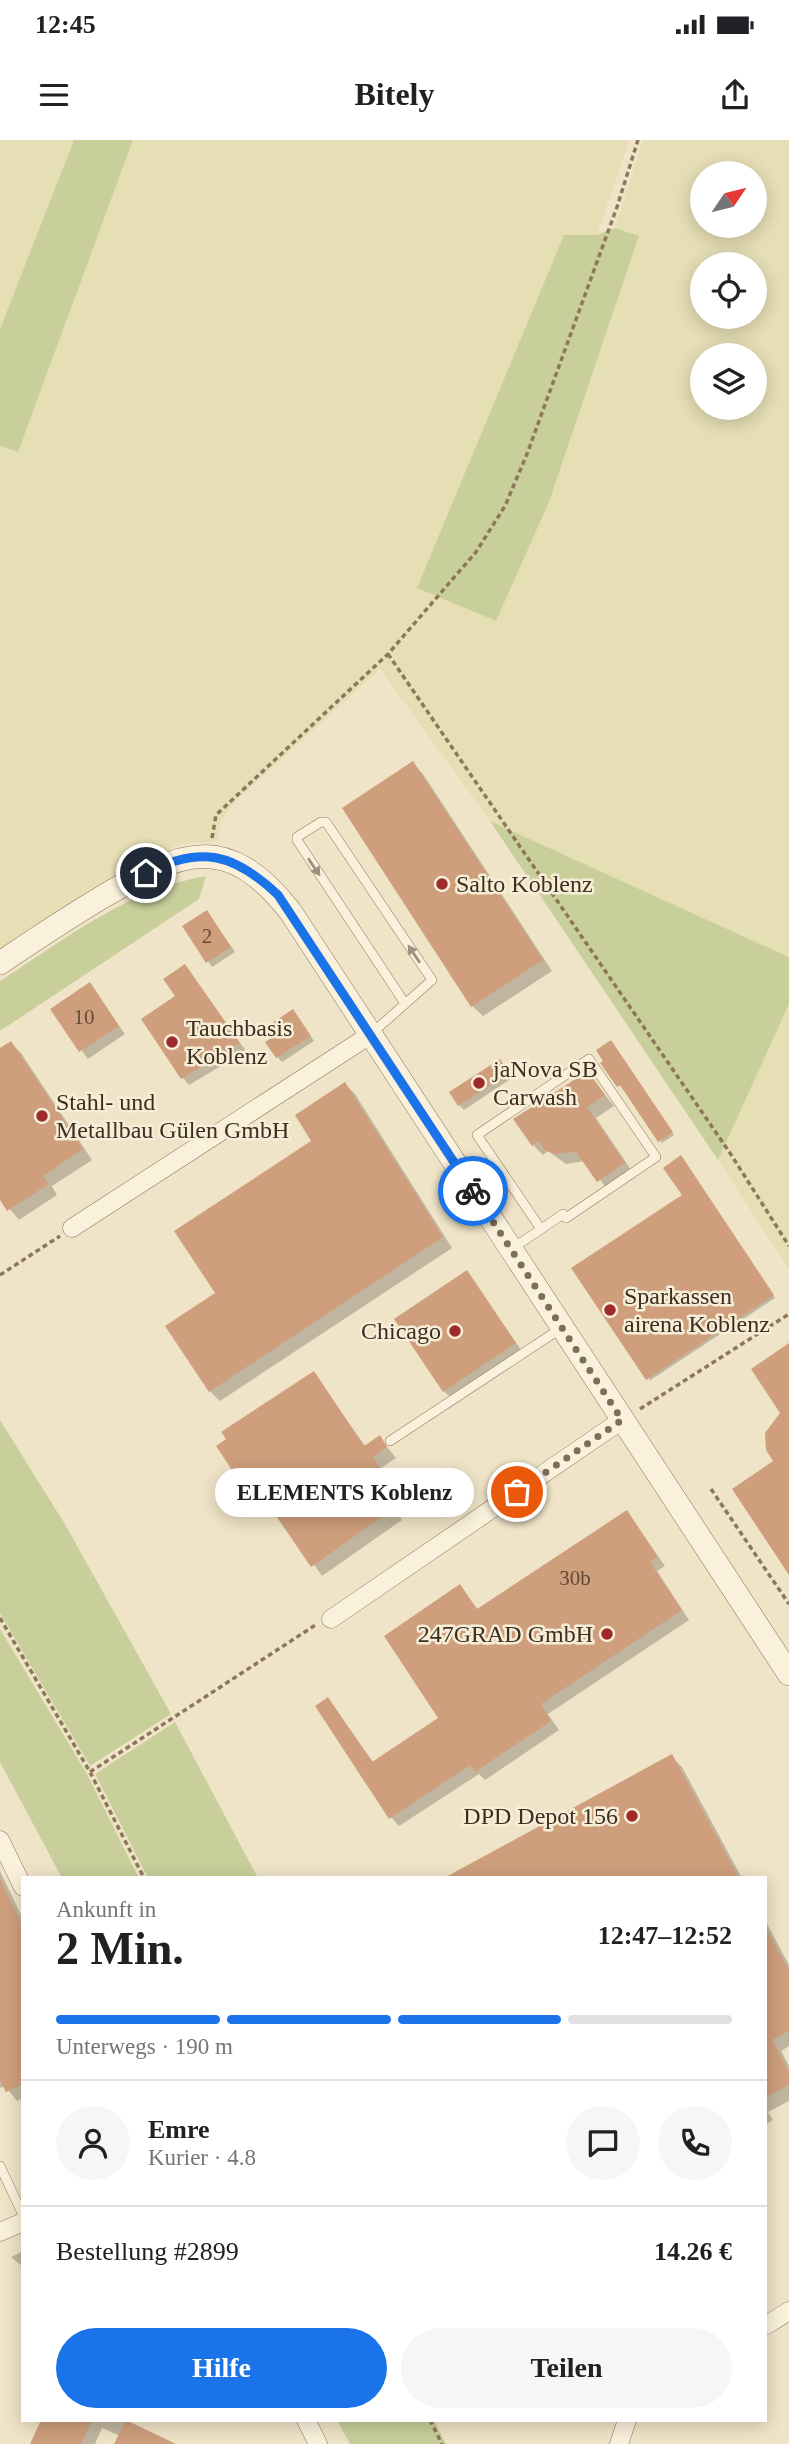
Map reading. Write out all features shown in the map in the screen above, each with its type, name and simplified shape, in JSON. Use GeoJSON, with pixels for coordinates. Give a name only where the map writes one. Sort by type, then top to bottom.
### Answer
{"type":"FeatureCollection","features":[{"type":"Feature","properties":{"kind":"street"},"geometry":{"type":"LineString","coordinates":[[0,962],[93,903],[179,858],[208,856],[238,864],[278,895],[789,1674]]}},
{"type":"Feature","properties":{"kind":"street"},"geometry":{"type":"LineString","coordinates":[[72,1228],[370,1035]]}},
{"type":"Feature","properties":{"kind":"street"},"geometry":{"type":"LineString","coordinates":[[331,1619],[622,1420]]}},
{"type":"Feature","properties":{"kind":"street"},"geometry":{"type":"LineString","coordinates":[[0,1840],[21,1883]]}},
{"type":"Feature","properties":{"kind":"street"},"geometry":{"type":"LineString","coordinates":[[0,2232],[21,2223]]}},
{"type":"Feature","properties":{"kind":"street"},"geometry":{"type":"LineString","coordinates":[[767,2325],[789,2311]]}},
{"type":"Feature","properties":{"kind":"street"},"geometry":{"type":"LineString","coordinates":[[307,2422],[318,2444]]}},
{"type":"Feature","properties":{"kind":"street"},"geometry":{"type":"LineString","coordinates":[[619,2444],[626,2422]]}},
{"type":"Feature","properties":{"kind":"lane"},"geometry":{"type":"LineString","coordinates":[[370,1035],[404,1002],[432,980],[326,822],[321,822],[297,837],[297,840],[404,1002]]}},
{"type":"Feature","properties":{"kind":"lane"},"geometry":{"type":"LineString","coordinates":[[511,1250],[563,1214],[566,1218],[656,1157],[589,1059],[477,1135],[541,1229]]}},
{"type":"Feature","properties":{"kind":"lane"},"geometry":{"type":"LineString","coordinates":[[390,1441],[562,1328]]}},
{"type":"Feature","properties":{"kind":"lane"},"geometry":{"type":"LineString","coordinates":[[1,2172],[21,2211]]}},
{"type":"Feature","properties":{"kind":"path"},"geometry":{"type":"LineString","coordinates":[[208,856],[216,815],[388,654],[476,552],[505,506],[584,298],[638,140]]}},
{"type":"Feature","properties":{"kind":"path"},"geometry":{"type":"LineString","coordinates":[[388,654],[698,1107],[789,1246]]}},
{"type":"Feature","properties":{"kind":"path"},"geometry":{"type":"LineString","coordinates":[[0,1275],[72,1228]]}},
{"type":"Feature","properties":{"kind":"path"},"geometry":{"type":"LineString","coordinates":[[622,1420],[789,1314]]}},
{"type":"Feature","properties":{"kind":"path"},"geometry":{"type":"LineString","coordinates":[[711,1489],[789,1604]]}},
{"type":"Feature","properties":{"kind":"path"},"geometry":{"type":"LineString","coordinates":[[0,1618],[90,1772],[143,1876]]}},
{"type":"Feature","properties":{"kind":"path"},"geometry":{"type":"LineString","coordinates":[[90,1772],[307,1628],[331,1619]]}},
{"type":"Feature","properties":{"kind":"path"},"geometry":{"type":"LineString","coordinates":[[431,2422],[442,2444]]}},
{"type":"Feature","properties":{"kind":"shaded area"},"geometry":{"type":"Polygon","coordinates":[[[0,140],[74,140],[0,329],[0,140]]]}},
{"type":"Feature","properties":{"kind":"shaded area"},"geometry":{"type":"Polygon","coordinates":[[[133,140],[629,140],[597,235],[417,588],[496,621],[549,502],[639,237],[615,228],[643,140],[789,140],[789,957],[490,821],[380,669],[238,799],[222,818],[217,841],[181,844],[158,855],[41,921],[0,948],[0,446],[18,452],[133,140]]]}},
{"type":"Feature","properties":{"kind":"shaded area"},"geometry":{"type":"Polygon","coordinates":[[[789,1004],[789,1269],[718,1160],[789,1004]]]}},
{"type":"Feature","properties":{"kind":"green space"},"geometry":{"type":"Polygon","coordinates":[[[74,140],[133,140],[18,452],[0,446],[0,329],[74,140]]]}},
{"type":"Feature","properties":{"kind":"green space"},"geometry":{"type":"Polygon","coordinates":[[[615,228],[639,236],[549,502],[496,621],[417,588],[564,235],[597,235],[615,228]]]}},
{"type":"Feature","properties":{"kind":"green space"},"geometry":{"type":"Polygon","coordinates":[[[490,821],[789,957],[789,1004],[718,1160],[490,821]]]}},
{"type":"Feature","properties":{"kind":"green space"},"geometry":{"type":"Polygon","coordinates":[[[206,876],[199,899],[0,1031],[0,981],[123,904],[149,892],[206,876]]]}},
{"type":"Feature","properties":{"kind":"green space"},"geometry":{"type":"Polygon","coordinates":[[[0,1420],[66,1526],[171,1714],[90,1766],[0,1613],[0,1420]]]}},
{"type":"Feature","properties":{"kind":"green space"},"geometry":{"type":"Polygon","coordinates":[[[0,1629],[87,1774],[138,1876],[61,1876],[0,1762],[0,1629]]]}},
{"type":"Feature","properties":{"kind":"green space"},"geometry":{"type":"Polygon","coordinates":[[[175,1722],[257,1876],[147,1876],[95,1774],[175,1722]]]}},
{"type":"Feature","properties":{"kind":"green space"},"geometry":{"type":"Polygon","coordinates":[[[338,2422],[435,2422],[446,2444],[350,2444],[338,2422]]]}},
{"type":"Feature","properties":{"kind":"building","name":"Salto Koblenz"},"geometry":{"type":"Polygon","coordinates":[[[413,761],[543,960],[471,1007],[342,808],[413,761]]]}},
{"type":"Feature","properties":{"kind":"building"},"geometry":{"type":"Polygon","coordinates":[[[207,910],[231,947],[206,963],[182,926],[207,910]]]}},
{"type":"Feature","properties":{"kind":"building"},"geometry":{"type":"Polygon","coordinates":[[[185,964],[240,1043],[181,1079],[141,1019],[175,996],[163,979],[185,964]]]}},
{"type":"Feature","properties":{"kind":"building"},"geometry":{"type":"Polygon","coordinates":[[[90,982],[119,1026],[79,1052],[50,1009],[90,982]]]}},
{"type":"Feature","properties":{"kind":"building"},"geometry":{"type":"Polygon","coordinates":[[[293,1009],[311,1036],[276,1058],[265,1042],[279,1033],[272,1023],[293,1009]]]}},
{"type":"Feature","properties":{"kind":"building"},"geometry":{"type":"Polygon","coordinates":[[[611,1040],[673,1132],[658,1142],[620,1085],[617,1087],[600,1063],[603,1061],[596,1050],[611,1040]]]}},
{"type":"Feature","properties":{"kind":"building"},"geometry":{"type":"Polygon","coordinates":[[[11,1041],[83,1149],[43,1176],[49,1184],[7,1211],[0,1200],[0,1048],[11,1041]]]}},
{"type":"Feature","properties":{"kind":"building","name":"jaNova SB Carwash"},"geometry":{"type":"Polygon","coordinates":[[[500,1059],[509,1073],[458,1106],[449,1092],[500,1059]]]}},
{"type":"Feature","properties":{"kind":"building"},"geometry":{"type":"Polygon","coordinates":[[[588,1071],[605,1095],[587,1107],[625,1163],[597,1182],[576,1152],[554,1154],[544,1150],[539,1141],[532,1146],[513,1119],[588,1071]]]}},
{"type":"Feature","properties":{"kind":"building"},"geometry":{"type":"Polygon","coordinates":[[[345,1082],[443,1237],[209,1392],[165,1326],[215,1293],[174,1231],[311,1141],[295,1115],[345,1082]]]}},
{"type":"Feature","properties":{"kind":"building"},"geometry":{"type":"Polygon","coordinates":[[[681,1155],[774,1295],[646,1380],[571,1268],[682,1195],[663,1168],[681,1155]]]}},
{"type":"Feature","properties":{"kind":"building","name":"Chicago"},"geometry":{"type":"Polygon","coordinates":[[[467,1270],[516,1343],[443,1392],[394,1319],[467,1270]]]}},
{"type":"Feature","properties":{"kind":"building"},"geometry":{"type":"Polygon","coordinates":[[[789,1343],[789,1575],[732,1489],[773,1461],[766,1450],[765,1433],[780,1413],[751,1369],[789,1343]]]}},
{"type":"Feature","properties":{"kind":"building"},"geometry":{"type":"Polygon","coordinates":[[[314,1371],[364,1446],[380,1435],[383,1440],[387,1447],[373,1457],[387,1479],[377,1486],[393,1509],[311,1567],[253,1482],[244,1488],[216,1446],[226,1439],[221,1432],[314,1371]]]}},
{"type":"Feature","properties":{"kind":"building"},"geometry":{"type":"Polygon","coordinates":[[[627,1510],[658,1557],[650,1562],[682,1610],[541,1704],[551,1721],[475,1772],[470,1765],[389,1819],[315,1706],[328,1697],[372,1762],[438,1718],[384,1636],[460,1584],[477,1609],[627,1510]]]}},
{"type":"Feature","properties":{"kind":"building","name":"DPD Depot 156"},"geometry":{"type":"Polygon","coordinates":[[[672,1754],[738,1876],[448,1876],[672,1754]]]}},
{"type":"Feature","properties":{"kind":"building"},"geometry":{"type":"Polygon","coordinates":[[[0,1879],[21,1923],[21,2085],[6,2092],[0,2080],[0,1879]]]}},
{"type":"Feature","properties":{"kind":"building"},"geometry":{"type":"Polygon","coordinates":[[[767,1930],[789,1971],[789,2031],[772,2040],[789,2072],[789,2085],[767,2097],[767,1930]]]}},
{"type":"Feature","properties":{"kind":"building"},"geometry":{"type":"Polygon","coordinates":[[[40,2422],[91,2422],[81,2444],[30,2444],[40,2422]]]}},
{"type":"Feature","properties":{"kind":"building"},"geometry":{"type":"Polygon","coordinates":[[[125,2422],[130,2422],[176,2444],[114,2444],[125,2422]]]}},
{"type":"Feature","properties":{"kind":"way so far"},"geometry":{"type":"LineString","coordinates":[[473,1191],[622,1420],[517,1492]]}},
{"type":"Feature","properties":{"kind":"place","name":"Salto Koblenz"},"geometry":{"type":"Point","coordinates":[442,884]}},
{"type":"Feature","properties":{"kind":"place","name":"Tauchbasis Koblenz"},"geometry":{"type":"Point","coordinates":[172,1042]}},
{"type":"Feature","properties":{"kind":"place","name":"jaNova SB Carwash"},"geometry":{"type":"Point","coordinates":[479,1083]}},
{"type":"Feature","properties":{"kind":"place","name":"Stahl- und Metallbau Gülen GmbH"},"geometry":{"type":"Point","coordinates":[42,1116]}},
{"type":"Feature","properties":{"kind":"place","name":"Sparkassen airena Koblenz"},"geometry":{"type":"Point","coordinates":[610,1310]}},
{"type":"Feature","properties":{"kind":"place","name":"Chicago"},"geometry":{"type":"Point","coordinates":[455,1331]}},
{"type":"Feature","properties":{"kind":"place","name":"ELEMENTS Koblenz"},"geometry":{"type":"Point","coordinates":[517,1492]}},
{"type":"Feature","properties":{"kind":"place","name":"247GRAD GmbH"},"geometry":{"type":"Point","coordinates":[607,1634]}},
{"type":"Feature","properties":{"kind":"place","name":"DPD Depot 156"},"geometry":{"type":"Point","coordinates":[632,1816]}},
{"type":"Feature","properties":{"kind":"route"},"geometry":{"type":"LineString","coordinates":[[146,873],[179,858],[223,858],[254,873],[278,895],[473,1191]]}}]}
